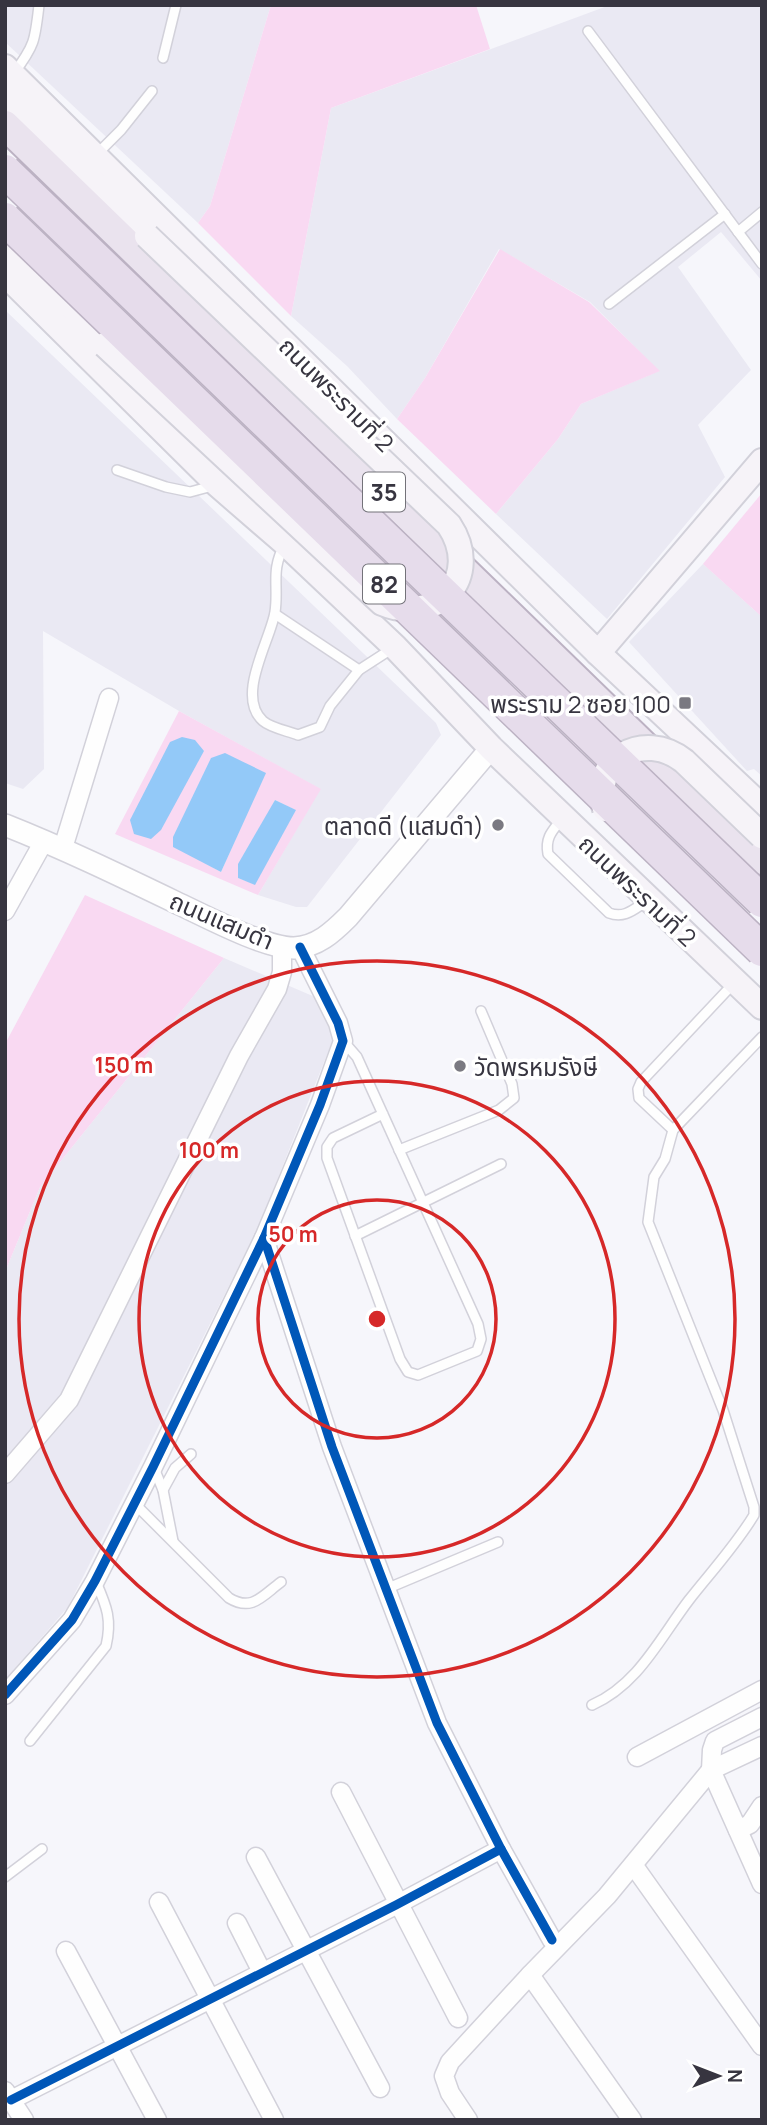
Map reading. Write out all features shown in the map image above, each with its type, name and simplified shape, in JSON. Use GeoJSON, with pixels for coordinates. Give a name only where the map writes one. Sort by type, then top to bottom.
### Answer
{"type":"FeatureCollection","features":[{"type":"Feature","properties":{"kind":"highway","name":"ถนนพระรามที่ 2"},"geometry":{"type":"LineString","coordinates":[[5,125],[762,860]]}},
{"type":"Feature","properties":{"kind":"highway","name":"82"},"geometry":{"type":"LineString","coordinates":[[5,171],[762,901]]}},
{"type":"Feature","properties":{"kind":"highway","name":"ถนนพระรามที่ 2"},"geometry":{"type":"LineString","coordinates":[[5,211],[762,941]]}},
{"type":"Feature","properties":{"kind":"highway","name":"82"},"geometry":{"type":"LineString","coordinates":[[5,219],[762,950]]}},
{"type":"Feature","properties":{"kind":"main road","name":"ถนนพระรามที่ 2"},"geometry":{"type":"LineString","coordinates":[[8,79],[96,155],[598,653],[762,807]]}},
{"type":"Feature","properties":{"kind":"main road"},"geometry":{"type":"LineString","coordinates":[[5,247],[382,603],[410,611],[426,608],[440,601],[452,589],[459,576],[461,561],[460,546],[449,525],[147,236],[8,79]]}},
{"type":"Feature","properties":{"kind":"main road","name":"ถนนพระรามที่ 2"},"geometry":{"type":"LineString","coordinates":[[5,274],[218,485],[285,543],[395,647],[491,748],[762,1007]]}},
{"type":"Feature","properties":{"kind":"main road"},"geometry":{"type":"LineString","coordinates":[[598,653],[762,461]]}},
{"type":"Feature","properties":{"kind":"main road"},"geometry":{"type":"LineString","coordinates":[[762,836],[684,761],[668,750],[646,746],[631,750],[621,756],[607,773],[602,788],[603,803],[615,828],[762,968]]}},
{"type":"Feature","properties":{"kind":"street"},"geometry":{"type":"LineString","coordinates":[[5,911],[54,844],[109,698]]}},
{"type":"Feature","properties":{"kind":"street","name":"ถนนแสมดำ"},"geometry":{"type":"LineString","coordinates":[[5,825],[54,844],[234,929],[291,946],[312,945],[348,917],[491,748]]}},
{"type":"Feature","properties":{"kind":"street"},"geometry":{"type":"LineString","coordinates":[[5,1695],[72,1620],[95,1581],[264,1238],[320,1105],[343,1041],[338,1023],[291,946]]}},
{"type":"Feature","properties":{"kind":"street"},"geometry":{"type":"LineString","coordinates":[[5,1474],[69,1400],[239,1056],[277,989],[291,946]]}},
{"type":"Feature","properties":{"kind":"street"},"geometry":{"type":"LineString","coordinates":[[264,1238],[331,1447],[437,1723],[501,1849],[552,1940]]}},
{"type":"Feature","properties":{"kind":"street"},"geometry":{"type":"LineString","coordinates":[[637,1757],[762,1690]]}},
{"type":"Feature","properties":{"kind":"street"},"geometry":{"type":"LineString","coordinates":[[762,1717],[715,1741],[711,1770],[762,1884]]}},
{"type":"Feature","properties":{"kind":"street"},"geometry":{"type":"LineString","coordinates":[[468,2120],[450,2093],[444,2076],[450,2062],[634,1866],[711,1770],[761,1749]]}},
{"type":"Feature","properties":{"kind":"street"},"geometry":{"type":"LineString","coordinates":[[341,1792],[458,2018]]}},
{"type":"Feature","properties":{"kind":"street"},"geometry":{"type":"LineString","coordinates":[[738,1830],[750,1824],[762,1806]]}},
{"type":"Feature","properties":{"kind":"street"},"geometry":{"type":"LineString","coordinates":[[24,2120],[8,2095],[118,2047],[501,1849]]}},
{"type":"Feature","properties":{"kind":"street"},"geometry":{"type":"LineString","coordinates":[[256,1857],[380,2088]]}},
{"type":"Feature","properties":{"kind":"street"},"geometry":{"type":"LineString","coordinates":[[634,1866],[762,2046]]}},
{"type":"Feature","properties":{"kind":"street"},"geometry":{"type":"LineString","coordinates":[[159,1902],[274,2120]]}},
{"type":"Feature","properties":{"kind":"street"},"geometry":{"type":"LineString","coordinates":[[237,1923],[262,1972]]}},
{"type":"Feature","properties":{"kind":"street"},"geometry":{"type":"LineString","coordinates":[[66,1951],[157,2120]]}},
{"type":"Feature","properties":{"kind":"street"},"geometry":{"type":"LineString","coordinates":[[530,1975],[632,2120]]}},
{"type":"Feature","properties":{"kind":"lane"},"geometry":{"type":"LineString","coordinates":[[8,79],[31,50],[36,33],[38,5]]}},
{"type":"Feature","properties":{"kind":"lane"},"geometry":{"type":"LineString","coordinates":[[163,58],[176,5]]}},
{"type":"Feature","properties":{"kind":"lane"},"geometry":{"type":"LineString","coordinates":[[588,31],[762,264]]}},
{"type":"Feature","properties":{"kind":"lane"},"geometry":{"type":"LineString","coordinates":[[96,155],[121,130],[152,91]]}},
{"type":"Feature","properties":{"kind":"lane"},"geometry":{"type":"LineString","coordinates":[[738,232],[762,212]]}},
{"type":"Feature","properties":{"kind":"lane"},"geometry":{"type":"LineString","coordinates":[[609,304],[725,214]]}},
{"type":"Feature","properties":{"kind":"lane"},"geometry":{"type":"LineString","coordinates":[[117,470],[166,487],[190,492],[218,485]]}},
{"type":"Feature","properties":{"kind":"lane"},"geometry":{"type":"LineString","coordinates":[[285,543],[276,559],[275,614],[258,659],[253,686],[254,708],[263,721],[298,735],[320,727],[330,706],[359,670],[395,647]]}},
{"type":"Feature","properties":{"kind":"lane"},"geometry":{"type":"LineString","coordinates":[[275,614],[359,670]]}},
{"type":"Feature","properties":{"kind":"lane"},"geometry":{"type":"LineString","coordinates":[[563,818],[548,836],[548,854],[609,914],[618,917],[628,914],[649,899]]}},
{"type":"Feature","properties":{"kind":"lane"},"geometry":{"type":"LineString","coordinates":[[673,1130],[639,1098],[638,1089],[735,982]]}},
{"type":"Feature","properties":{"kind":"lane"},"geometry":{"type":"LineString","coordinates":[[399,1150],[499,1110],[513,1098],[512,1084],[481,1010]]}},
{"type":"Feature","properties":{"kind":"lane"},"geometry":{"type":"LineString","coordinates":[[592,1705],[608,1698],[647,1662],[667,1629],[754,1515],[754,1507],[723,1410],[648,1222],[654,1177],[665,1159],[673,1130],[762,1037]]}},
{"type":"Feature","properties":{"kind":"lane"},"geometry":{"type":"LineString","coordinates":[[343,1041],[357,1057],[383,1114],[422,1202],[478,1324],[481,1339],[477,1351],[418,1375],[408,1373],[400,1359],[327,1158],[327,1147],[333,1139],[383,1114]]}},
{"type":"Feature","properties":{"kind":"lane"},"geometry":{"type":"LineString","coordinates":[[355,1236],[500,1164]]}},
{"type":"Feature","properties":{"kind":"lane"},"geometry":{"type":"LineString","coordinates":[[163,1490],[175,1468],[191,1454]]}},
{"type":"Feature","properties":{"kind":"lane"},"geometry":{"type":"LineString","coordinates":[[153,1467],[163,1490],[173,1541]]}},
{"type":"Feature","properties":{"kind":"lane"},"geometry":{"type":"LineString","coordinates":[[135,1504],[229,1598],[240,1604],[250,1605],[281,1582]]}},
{"type":"Feature","properties":{"kind":"lane"},"geometry":{"type":"LineString","coordinates":[[386,1589],[498,1542]]}},
{"type":"Feature","properties":{"kind":"lane"},"geometry":{"type":"LineString","coordinates":[[30,1741],[106,1646],[110,1628],[107,1606],[95,1581]]}},
{"type":"Feature","properties":{"kind":"lane"},"geometry":{"type":"LineString","coordinates":[[5,1877],[42,1849]]}},
{"type":"Feature","properties":{"kind":"shaded area"},"geometry":{"type":"Polygon","coordinates":[[[5,5],[271,5],[210,206],[198,223],[5,42],[5,5]]]}},
{"type":"Feature","properties":{"kind":"shaded area"},"geometry":{"type":"Polygon","coordinates":[[[271,5],[476,5],[490,49],[331,108],[291,316],[198,223],[210,206],[271,5]]]}},
{"type":"Feature","properties":{"kind":"shaded area"},"geometry":{"type":"Polygon","coordinates":[[[610,5],[762,5],[762,281],[721,232],[678,267],[751,370],[698,425],[725,477],[607,619],[496,514],[558,439],[581,404],[659,371],[590,302],[499,249],[425,378],[397,419],[347,366],[291,316],[331,108],[610,5]]]}},
{"type":"Feature","properties":{"kind":"shaded area"},"geometry":{"type":"Polygon","coordinates":[[[500,249],[589,302],[660,371],[581,404],[558,439],[496,514],[397,419],[425,378],[500,249]]]}},
{"type":"Feature","properties":{"kind":"shaded area"},"geometry":{"type":"Polygon","coordinates":[[[5,310],[436,723],[441,735],[307,907],[296,907],[258,895],[320,789],[179,711],[43,631],[44,769],[23,789],[5,783],[5,310]]]}},
{"type":"Feature","properties":{"kind":"shaded area"},"geometry":{"type":"Polygon","coordinates":[[[762,493],[762,617],[703,564],[762,493]]]}},
{"type":"Feature","properties":{"kind":"shaded area"},"geometry":{"type":"Polygon","coordinates":[[[703,564],[762,617],[762,776],[754,769],[747,771],[629,642],[703,564]]]}},
{"type":"Feature","properties":{"kind":"shaded area"},"geometry":{"type":"Polygon","coordinates":[[[179,711],[321,789],[258,895],[115,834],[179,711]],[[265,773],[198,859],[221,872],[265,773]],[[275,800],[238,878],[254,884],[295,810],[275,800]]]}},
{"type":"Feature","properties":{"kind":"shaded area"},"geometry":{"type":"Polygon","coordinates":[[[85,895],[224,958],[40,1187],[5,1272],[5,1044],[85,895]]]}},
{"type":"Feature","properties":{"kind":"shaded area"},"geometry":{"type":"Polygon","coordinates":[[[224,958],[315,997],[334,1037],[258,1228],[68,1607],[5,1680],[5,1272],[40,1187],[224,958]]]}},
{"type":"Feature","properties":{"kind":"water"},"geometry":{"type":"Polygon","coordinates":[[[182,737],[195,740],[204,751],[161,830],[151,839],[134,834],[130,820],[170,742],[182,737]]]}},
{"type":"Feature","properties":{"kind":"water"},"geometry":{"type":"Polygon","coordinates":[[[225,753],[266,773],[221,872],[173,847],[173,837],[211,758],[225,753]]]}},
{"type":"Feature","properties":{"kind":"water"},"geometry":{"type":"Polygon","coordinates":[[[275,800],[296,810],[255,885],[238,878],[238,864],[275,800]]]}},
{"type":"Feature","properties":{"kind":"cycle path"},"geometry":{"type":"LineString","coordinates":[[5,1695],[72,1620],[95,1581],[264,1238],[320,1105],[343,1041],[338,1023],[300,947]]}},
{"type":"Feature","properties":{"kind":"cycle path"},"geometry":{"type":"LineString","coordinates":[[264,1238],[332,1447],[437,1723],[501,1849],[552,1940]]}},
{"type":"Feature","properties":{"kind":"cycle path"},"geometry":{"type":"LineString","coordinates":[[11,2100],[501,1849]]}},
{"type":"Feature","properties":{"kind":"place","name":"พระราม 2 ซอย 100"},"geometry":{"type":"Point","coordinates":[685,703]}},
{"type":"Feature","properties":{"kind":"place","name":"ตลาดดี (แสมดำ)"},"geometry":{"type":"Point","coordinates":[498,825]}},
{"type":"Feature","properties":{"kind":"place","name":"วัดพรหมรังษี"},"geometry":{"type":"Point","coordinates":[460,1066]}}]}
